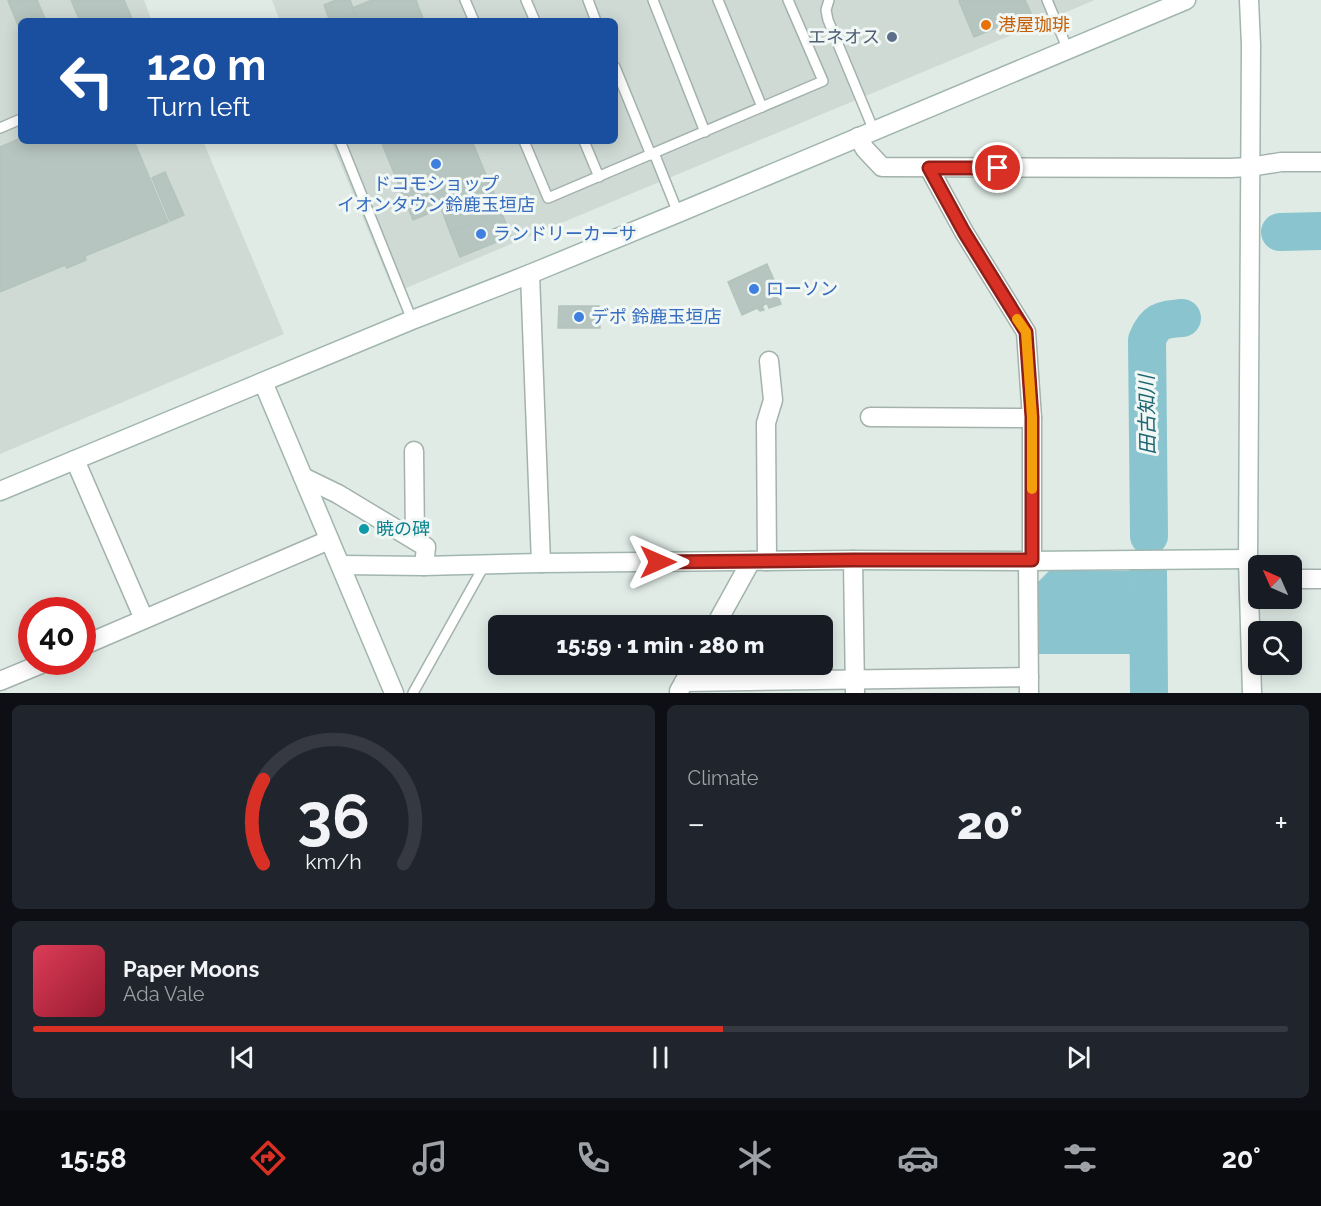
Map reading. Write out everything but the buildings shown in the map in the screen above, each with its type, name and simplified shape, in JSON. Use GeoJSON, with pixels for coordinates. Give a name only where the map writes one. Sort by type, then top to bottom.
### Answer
{"type":"FeatureCollection","features":[{"type":"Feature","properties":{"kind":"street"},"geometry":{"type":"LineString","coordinates":[[0,491],[412,320],[678,213],[1186,0]]}},
{"type":"Feature","properties":{"kind":"street"},"geometry":{"type":"LineString","coordinates":[[1248,555],[1251,45],[1249,0]]}},
{"type":"Feature","properties":{"kind":"street"},"geometry":{"type":"LineString","coordinates":[[866,134],[864,149],[882,167],[1250,167],[1281,162],[1321,162]]}},
{"type":"Feature","properties":{"kind":"street"},"geometry":{"type":"LineString","coordinates":[[681,687],[1029,685],[1032,417],[1026,332],[964,232],[929,168]]}},
{"type":"Feature","properties":{"kind":"street"},"geometry":{"type":"LineString","coordinates":[[530,274],[541,562]]}},
{"type":"Feature","properties":{"kind":"street"},"geometry":{"type":"LineString","coordinates":[[723,615],[759,561],[766,423],[773,400],[769,361]]}},
{"type":"Feature","properties":{"kind":"street"},"geometry":{"type":"LineString","coordinates":[[262,382],[394,693]]}},
{"type":"Feature","properties":{"kind":"street"},"geometry":{"type":"LineString","coordinates":[[870,417],[1032,417]]}},
{"type":"Feature","properties":{"kind":"street"},"geometry":{"type":"LineString","coordinates":[[414,451],[415,540]]}},
{"type":"Feature","properties":{"kind":"street"},"geometry":{"type":"LineString","coordinates":[[75,460],[144,619]]}},
{"type":"Feature","properties":{"kind":"street"},"geometry":{"type":"LineString","coordinates":[[303,477],[338,494],[426,547],[424,566]]}},
{"type":"Feature","properties":{"kind":"street"},"geometry":{"type":"LineString","coordinates":[[96,640],[329,540]]}},
{"type":"Feature","properties":{"kind":"street"},"geometry":{"type":"LineString","coordinates":[[341,565],[424,566],[541,562],[853,560],[1248,560]]}},
{"type":"Feature","properties":{"kind":"street"},"geometry":{"type":"LineString","coordinates":[[853,560],[855,686]]}},
{"type":"Feature","properties":{"kind":"street"},"geometry":{"type":"LineString","coordinates":[[1302,579],[1321,579]]}},
{"type":"Feature","properties":{"kind":"street"},"geometry":{"type":"LineString","coordinates":[[1252,693],[1253,609]]}},
{"type":"Feature","properties":{"kind":"street"},"geometry":{"type":"LineString","coordinates":[[0,681],[18,674]]}},
{"type":"Feature","properties":{"kind":"lane"},"geometry":{"type":"LineString","coordinates":[[465,0],[473,18]]}},
{"type":"Feature","properties":{"kind":"lane"},"geometry":{"type":"LineString","coordinates":[[526,0],[534,18]]}},
{"type":"Feature","properties":{"kind":"lane"},"geometry":{"type":"LineString","coordinates":[[588,0],[595,18]]}},
{"type":"Feature","properties":{"kind":"lane"},"geometry":{"type":"LineString","coordinates":[[653,0],[705,132]]}},
{"type":"Feature","properties":{"kind":"lane"},"geometry":{"type":"LineString","coordinates":[[718,0],[762,107]]}},
{"type":"Feature","properties":{"kind":"lane"},"geometry":{"type":"LineString","coordinates":[[829,0],[826,10],[828,20],[866,134]]}},
{"type":"Feature","properties":{"kind":"lane"},"geometry":{"type":"LineString","coordinates":[[1047,0],[1068,50]]}},
{"type":"Feature","properties":{"kind":"lane"},"geometry":{"type":"LineString","coordinates":[[525,144],[548,198],[823,81],[791,2]]}},
{"type":"Feature","properties":{"kind":"lane"},"geometry":{"type":"LineString","coordinates":[[618,74],[678,213]]}},
{"type":"Feature","properties":{"kind":"lane"},"geometry":{"type":"LineString","coordinates":[[0,128],[18,120]]}},
{"type":"Feature","properties":{"kind":"lane"},"geometry":{"type":"LineString","coordinates":[[341,144],[412,320]]}},
{"type":"Feature","properties":{"kind":"lane"},"geometry":{"type":"LineString","coordinates":[[585,144],[598,177]]}},
{"type":"Feature","properties":{"kind":"lane"},"geometry":{"type":"LineString","coordinates":[[413,693],[485,564]]}},
{"type":"Feature","properties":{"kind":"shaded area"},"geometry":{"type":"Polygon","coordinates":[[[0,0],[144,0],[151,18],[18,18],[18,144],[204,144],[284,334],[0,454],[0,0]]]}},
{"type":"Feature","properties":{"kind":"shaded area"},"geometry":{"type":"Polygon","coordinates":[[[272,0],[1095,0],[394,293],[332,144],[618,144],[618,18],[279,18],[272,0]]]}},
{"type":"Feature","properties":{"kind":"water"},"geometry":{"type":"Polygon","coordinates":[[[1050,570],[1129,571],[1132,654],[1038,654],[1036,584],[1050,570]]]}},
{"type":"Feature","properties":{"kind":"waterway","name":"田古知川"},"geometry":{"type":"LineString","coordinates":[[1280,232],[1321,231]]}},
{"type":"Feature","properties":{"kind":"waterway","name":"田古知川"},"geometry":{"type":"LineString","coordinates":[[1149,536],[1147,340],[1153,328],[1160,322],[1182,318]]}},
{"type":"Feature","properties":{"kind":"waterway","name":"田古知川"},"geometry":{"type":"LineString","coordinates":[[1148,572],[1149,693]]}},
{"type":"Feature","properties":{"kind":"slow traffic"},"geometry":{"type":"LineString","coordinates":[[1017,319],[1026,332],[1032,417],[1032,489]]}},
{"type":"Feature","properties":{"kind":"place","name":"港屋珈琲"},"geometry":{"type":"Point","coordinates":[986,25]}},
{"type":"Feature","properties":{"kind":"place","name":"エネオス"},"geometry":{"type":"Point","coordinates":[892,37]}},
{"type":"Feature","properties":{"kind":"place","name":"ドコモショップ イオンタウン鈴鹿玉垣店"},"geometry":{"type":"Point","coordinates":[436,164]}},
{"type":"Feature","properties":{"kind":"place","name":"ランドリーカーサ"},"geometry":{"type":"Point","coordinates":[481,234]}},
{"type":"Feature","properties":{"kind":"place","name":"ローソン"},"geometry":{"type":"Point","coordinates":[754,289]}},
{"type":"Feature","properties":{"kind":"place","name":"デポ 鈴鹿玉垣店"},"geometry":{"type":"Point","coordinates":[579,317]}},
{"type":"Feature","properties":{"kind":"place","name":"暁の碑"},"geometry":{"type":"Point","coordinates":[364,529]}},
{"type":"Feature","properties":{"kind":"route"},"geometry":{"type":"LineString","coordinates":[[658,562],[1032,560],[1032,417],[1026,332],[964,232],[929,168],[998,168]]}}]}
